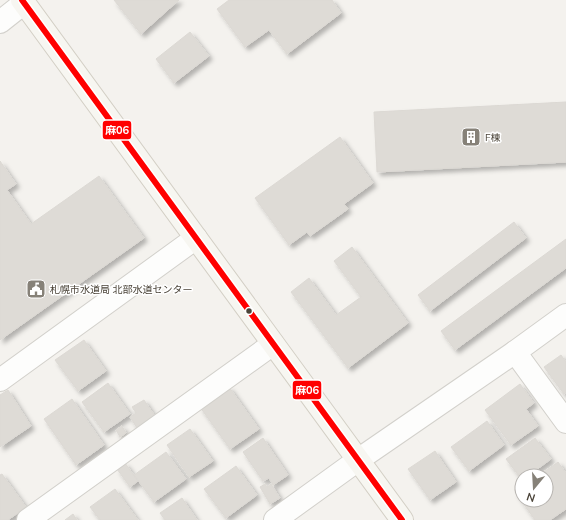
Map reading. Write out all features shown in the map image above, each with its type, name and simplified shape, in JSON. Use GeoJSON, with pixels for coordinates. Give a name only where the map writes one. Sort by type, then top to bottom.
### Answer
{"type":"FeatureCollection","features":[{"type":"Feature","properties":{"kind":"street"},"geometry":{"type":"LineString","coordinates":[[0,22],[23,1],[402,520]]}},
{"type":"Feature","properties":{"kind":"street"},"geometry":{"type":"LineString","coordinates":[[0,380],[196,238]]}},
{"type":"Feature","properties":{"kind":"street"},"geometry":{"type":"LineString","coordinates":[[275,520],[358,460],[566,315]]}},
{"type":"Feature","properties":{"kind":"street"},"geometry":{"type":"LineString","coordinates":[[28,520],[273,344]]}},
{"type":"Feature","properties":{"kind":"street"},"geometry":{"type":"LineString","coordinates":[[515,352],[566,422]]}},
{"type":"Feature","properties":{"kind":"building"},"geometry":{"type":"Polygon","coordinates":[[[114,0],[179,0],[141,34],[114,0]]]}},
{"type":"Feature","properties":{"kind":"building"},"geometry":{"type":"Polygon","coordinates":[[[229,0],[332,0],[341,13],[287,54],[269,30],[245,47],[217,9],[229,0]]]}},
{"type":"Feature","properties":{"kind":"building"},"geometry":{"type":"Polygon","coordinates":[[[190,32],[209,56],[174,83],[156,59],[190,32]]]}},
{"type":"Feature","properties":{"kind":"building","name":"F棟"},"geometry":{"type":"Polygon","coordinates":[[[566,102],[566,162],[377,172],[374,112],[566,102]]]}},
{"type":"Feature","properties":{"kind":"building"},"geometry":{"type":"Polygon","coordinates":[[[340,137],[373,183],[344,204],[348,209],[310,236],[307,232],[289,245],[255,198],[340,137]]]}},
{"type":"Feature","properties":{"kind":"building","name":"札幌市水道局 北部水道センター"},"geometry":{"type":"Polygon","coordinates":[[[0,161],[16,184],[7,190],[31,224],[99,176],[144,238],[0,340],[0,161]]]}},
{"type":"Feature","properties":{"kind":"building"},"geometry":{"type":"Polygon","coordinates":[[[514,222],[526,238],[430,311],[418,295],[514,222]]]}},
{"type":"Feature","properties":{"kind":"building"},"geometry":{"type":"Polygon","coordinates":[[[566,239],[566,268],[455,350],[441,331],[566,239]]]}},
{"type":"Feature","properties":{"kind":"building"},"geometry":{"type":"Polygon","coordinates":[[[352,247],[408,323],[348,368],[291,292],[309,278],[336,315],[361,297],[334,261],[352,247]]]}},
{"type":"Feature","properties":{"kind":"building"},"geometry":{"type":"Polygon","coordinates":[[[84,340],[106,371],[78,391],[55,360],[84,340]]]}},
{"type":"Feature","properties":{"kind":"building"},"geometry":{"type":"Polygon","coordinates":[[[561,355],[566,362],[566,393],[564,394],[544,367],[561,355]]]}},
{"type":"Feature","properties":{"kind":"building"},"geometry":{"type":"Polygon","coordinates":[[[108,383],[130,414],[104,432],[82,402],[108,383]]]}},
{"type":"Feature","properties":{"kind":"building"},"geometry":{"type":"Polygon","coordinates":[[[520,384],[534,403],[526,409],[538,426],[511,445],[485,410],[520,384]]]}},
{"type":"Feature","properties":{"kind":"building"},"geometry":{"type":"Polygon","coordinates":[[[229,387],[259,429],[230,449],[200,407],[229,387]]]}},
{"type":"Feature","properties":{"kind":"building"},"geometry":{"type":"Polygon","coordinates":[[[8,390],[31,426],[0,447],[0,395],[8,390]]]}},
{"type":"Feature","properties":{"kind":"building"},"geometry":{"type":"Polygon","coordinates":[[[72,399],[104,445],[76,465],[44,419],[72,399]]]}},
{"type":"Feature","properties":{"kind":"building"},"geometry":{"type":"Polygon","coordinates":[[[144,400],[157,419],[139,431],[130,417],[136,413],[132,407],[144,400]]]}},
{"type":"Feature","properties":{"kind":"building"},"geometry":{"type":"Polygon","coordinates":[[[487,421],[504,445],[469,471],[451,447],[487,421]]]}},
{"type":"Feature","properties":{"kind":"building"},"geometry":{"type":"Polygon","coordinates":[[[122,426],[126,433],[120,437],[116,430],[122,426]]]}},
{"type":"Feature","properties":{"kind":"building"},"geometry":{"type":"Polygon","coordinates":[[[190,429],[213,461],[189,477],[167,445],[190,429]]]}},
{"type":"Feature","properties":{"kind":"building"},"geometry":{"type":"Polygon","coordinates":[[[263,438],[288,475],[273,485],[269,478],[263,481],[243,452],[263,438]]]}},
{"type":"Feature","properties":{"kind":"building"},"geometry":{"type":"Polygon","coordinates":[[[535,438],[551,459],[539,468],[514,468],[514,470],[506,459],[535,438]]]}},
{"type":"Feature","properties":{"kind":"building"},"geometry":{"type":"Polygon","coordinates":[[[435,451],[456,482],[430,500],[408,469],[435,451]]]}},
{"type":"Feature","properties":{"kind":"building"},"geometry":{"type":"Polygon","coordinates":[[[166,452],[186,479],[154,502],[134,475],[166,452]]]}},
{"type":"Feature","properties":{"kind":"building"},"geometry":{"type":"Polygon","coordinates":[[[558,462],[566,473],[566,509],[550,520],[535,520],[526,508],[554,508],[554,468],[549,468],[558,462]]]}},
{"type":"Feature","properties":{"kind":"building"},"geometry":{"type":"Polygon","coordinates":[[[125,463],[138,481],[130,487],[117,469],[125,463]]]}},
{"type":"Feature","properties":{"kind":"building"},"geometry":{"type":"Polygon","coordinates":[[[236,466],[257,495],[226,518],[204,489],[236,466]]]}},
{"type":"Feature","properties":{"kind":"building"},"geometry":{"type":"Polygon","coordinates":[[[2,474],[26,507],[8,520],[0,520],[0,475],[2,474]]]}},
{"type":"Feature","properties":{"kind":"building"},"geometry":{"type":"Polygon","coordinates":[[[265,484],[267,487],[271,484],[280,498],[270,504],[260,487],[265,484]]]}},
{"type":"Feature","properties":{"kind":"building"},"geometry":{"type":"Polygon","coordinates":[[[115,489],[138,520],[100,520],[90,507],[115,489]]]}},
{"type":"Feature","properties":{"kind":"building"},"geometry":{"type":"Polygon","coordinates":[[[182,498],[197,520],[165,520],[160,513],[182,498]]]}},
{"type":"Feature","properties":{"kind":"building"},"geometry":{"type":"Polygon","coordinates":[[[73,514],[77,520],[65,520],[73,514]]]}},
{"type":"Feature","properties":{"kind":"transit line","name":"麻06"},"geometry":{"type":"LineString","coordinates":[[22,0],[402,520]]}},
{"type":"Feature","properties":{"kind":"place","name":"F棟"},"geometry":{"type":"Point","coordinates":[471,137]}},
{"type":"Feature","properties":{"kind":"place","name":"札幌市水道局 北部水道センター"},"geometry":{"type":"Point","coordinates":[36,289]}}]}
